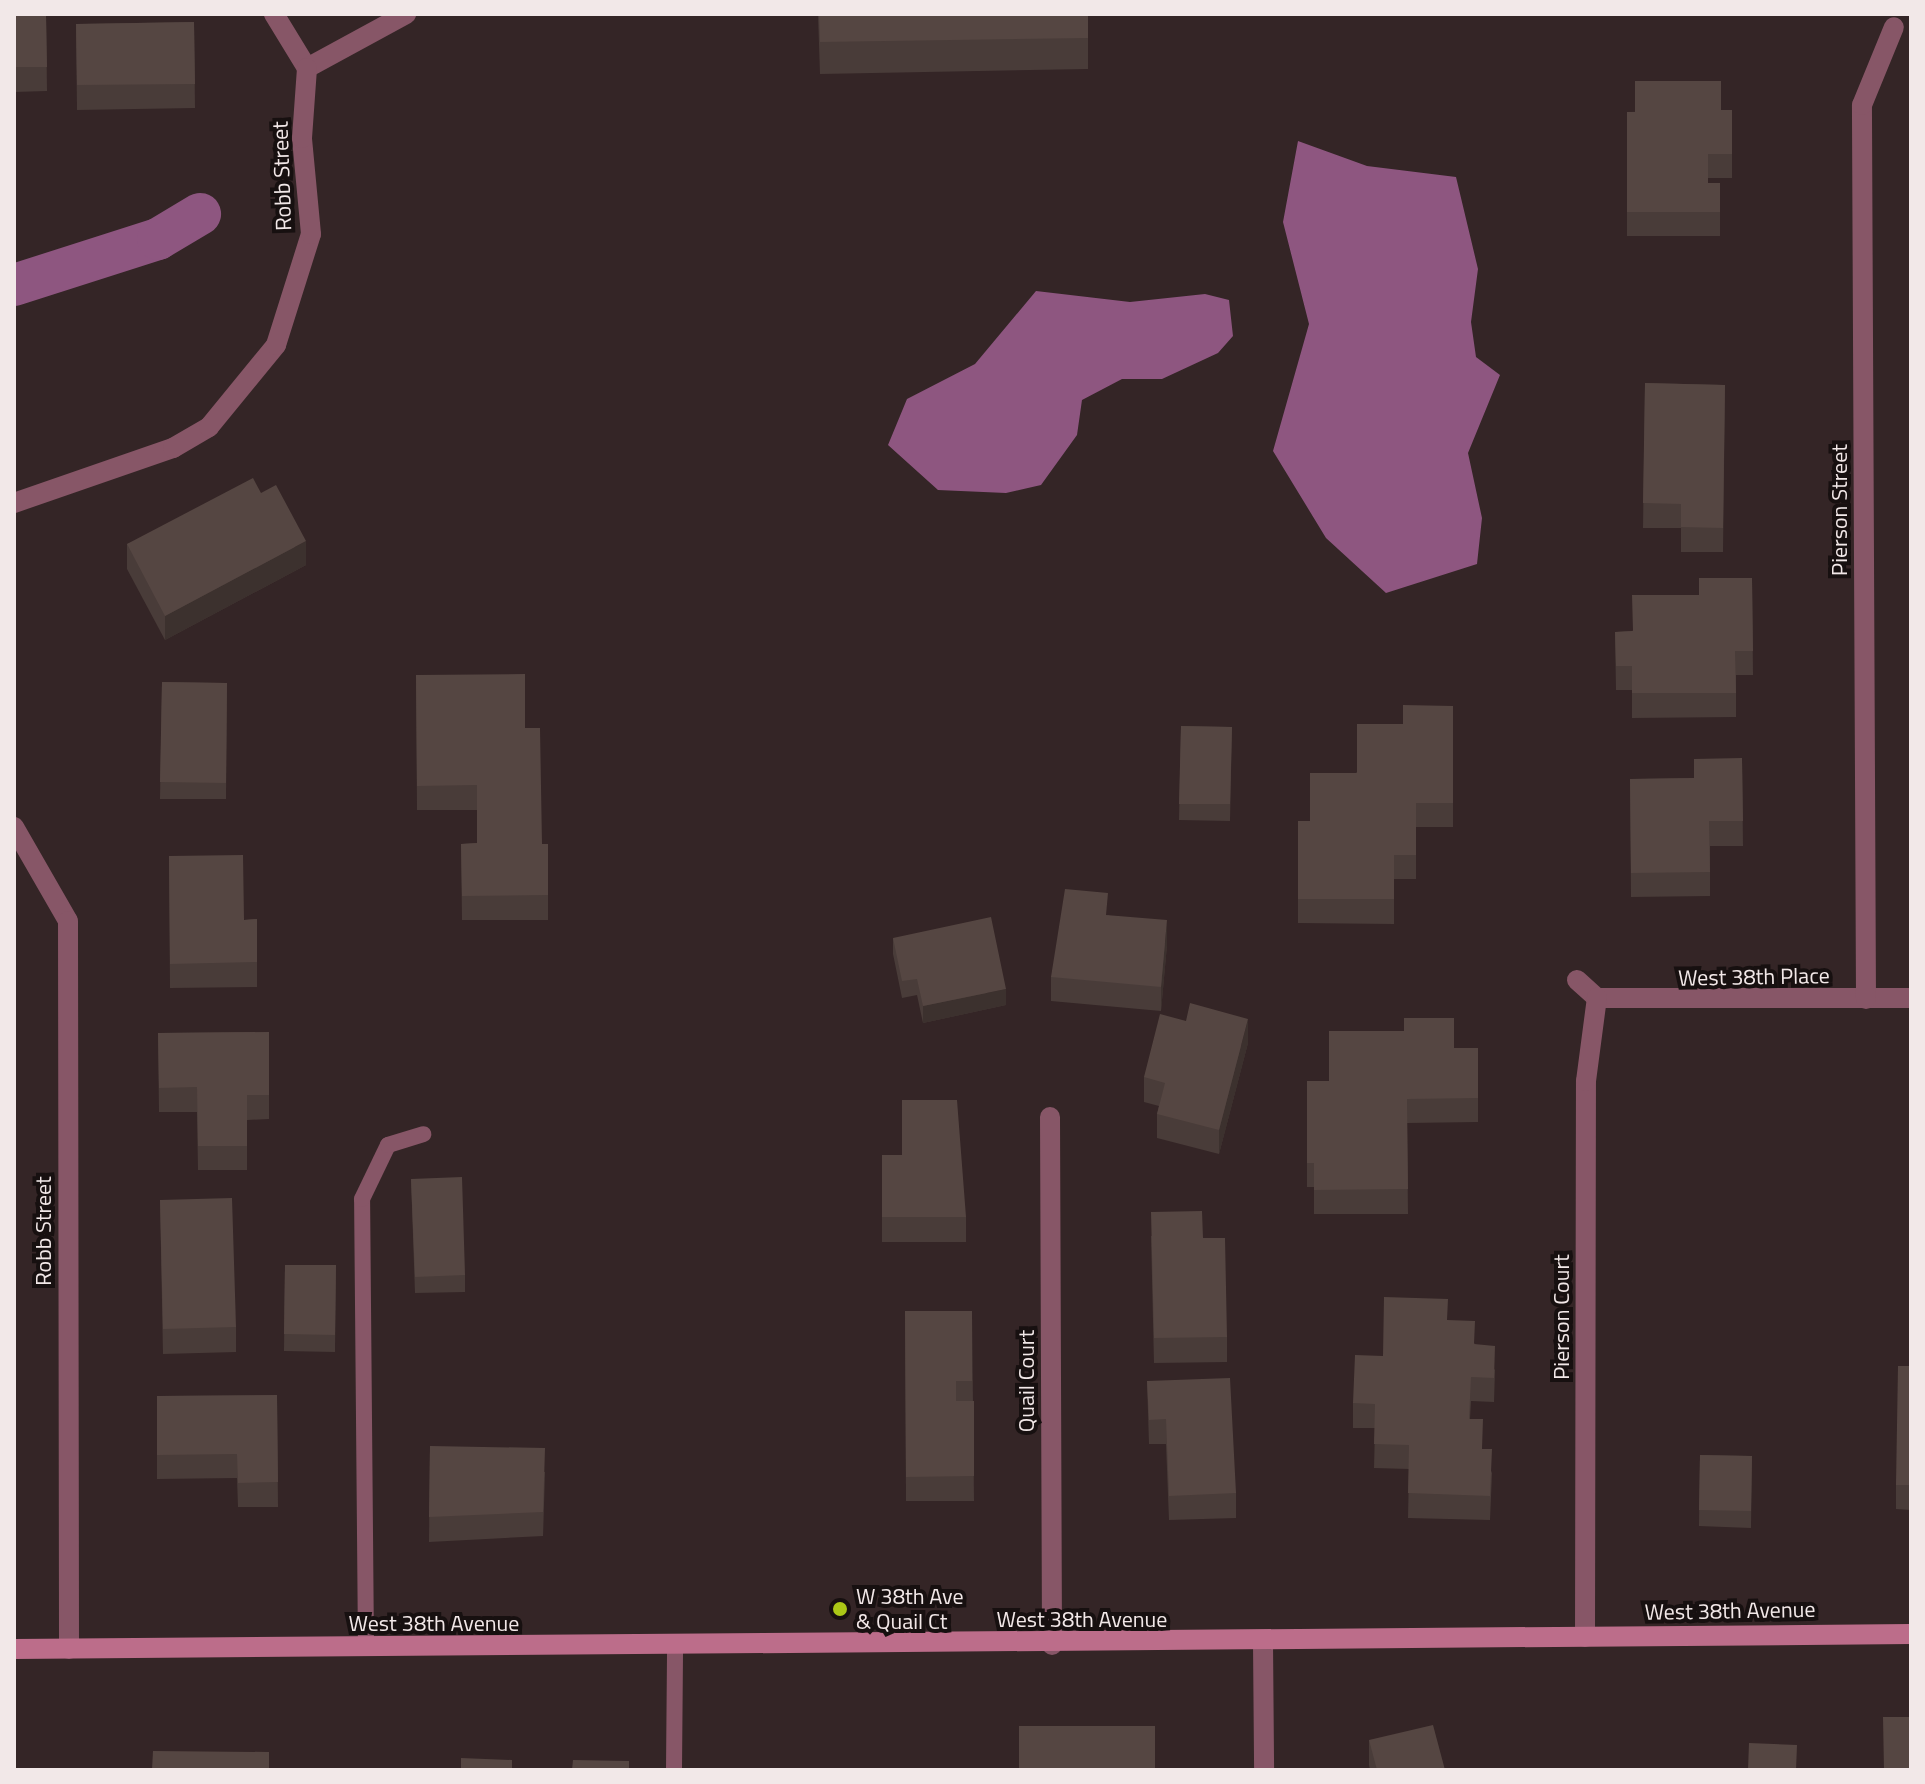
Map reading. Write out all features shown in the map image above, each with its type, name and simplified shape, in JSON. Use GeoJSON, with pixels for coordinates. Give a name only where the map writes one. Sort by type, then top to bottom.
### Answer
{"type":"FeatureCollection","features":[{"type":"Feature","properties":{"kind":"street"},"geometry":{"type":"LineString","coordinates":[[274,14],[307,68],[406,14]]}},
{"type":"Feature","properties":{"kind":"street","name":"Pierson Street"},"geometry":{"type":"LineString","coordinates":[[1866,999],[1862,105],[1894,27]]}},
{"type":"Feature","properties":{"kind":"street","name":"Robb Street"},"geometry":{"type":"LineString","coordinates":[[14,503],[173,448],[209,427],[276,345],[311,234],[302,138],[307,68]]}},
{"type":"Feature","properties":{"kind":"street","name":"Robb Street"},"geometry":{"type":"LineString","coordinates":[[14,827],[68,921],[69,1649]]}},
{"type":"Feature","properties":{"kind":"street"},"geometry":{"type":"LineString","coordinates":[[1577,980],[1597,998]]}},
{"type":"Feature","properties":{"kind":"street","name":"West 38th Place"},"geometry":{"type":"LineString","coordinates":[[1597,998],[1911,998]]}},
{"type":"Feature","properties":{"kind":"street","name":"Pierson Court"},"geometry":{"type":"LineString","coordinates":[[1585,1637],[1586,1081],[1597,998]]}},
{"type":"Feature","properties":{"kind":"street","name":"Quail Court"},"geometry":{"type":"LineString","coordinates":[[1050,1117],[1052,1645]]}},
{"type":"Feature","properties":{"kind":"street","name":"West 38th Avenue"},"geometry":{"type":"LineString","coordinates":[[14,1649],[1052,1645],[1911,1634]]}},
{"type":"Feature","properties":{"kind":"street"},"geometry":{"type":"LineString","coordinates":[[1263,1643],[1264,1770]]}},
{"type":"Feature","properties":{"kind":"lane"},"geometry":{"type":"LineString","coordinates":[[366,1648],[362,1199],[388,1145],[423,1134]]}},
{"type":"Feature","properties":{"kind":"lane"},"geometry":{"type":"LineString","coordinates":[[674,1770],[675,1646]]}},
{"type":"Feature","properties":{"kind":"shaded area"},"geometry":{"type":"Polygon","coordinates":[[[1298,141],[1367,166],[1456,177],[1478,269],[1471,322],[1476,357],[1500,375],[1468,453],[1482,518],[1477,564],[1386,593],[1326,538],[1273,451],[1309,324],[1283,222],[1298,141]]]}},
{"type":"Feature","properties":{"kind":"shaded area"},"geometry":{"type":"Polygon","coordinates":[[[1036,291],[1130,302],[1205,294],[1229,300],[1233,336],[1218,353],[1162,379],[1122,379],[1082,400],[1077,435],[1041,485],[1006,493],[938,490],[888,445],[907,399],[975,364],[1036,291]]]}},
{"type":"Feature","properties":{"kind":"building"},"geometry":{"type":"Polygon","coordinates":[[[14,14],[46,14],[47,67],[14,67],[14,14]]]}},
{"type":"Feature","properties":{"kind":"building"},"geometry":{"type":"Polygon","coordinates":[[[819,14],[1088,14],[1088,38],[820,42],[819,14]]]}},
{"type":"Feature","properties":{"kind":"building"},"geometry":{"type":"Polygon","coordinates":[[[194,22],[195,84],[77,85],[76,24],[194,22]]]}},
{"type":"Feature","properties":{"kind":"building"},"geometry":{"type":"Polygon","coordinates":[[[1635,81],[1721,81],[1721,110],[1732,110],[1732,154],[1708,154],[1708,183],[1720,183],[1720,212],[1627,212],[1627,112],[1635,112],[1635,81]]]}},
{"type":"Feature","properties":{"kind":"building"},"geometry":{"type":"Polygon","coordinates":[[[1645,383],[1725,385],[1723,528],[1681,527],[1681,504],[1643,503],[1645,383]]]}},
{"type":"Feature","properties":{"kind":"building"},"geometry":{"type":"Polygon","coordinates":[[[253,478],[261,493],[276,485],[306,541],[165,616],[127,544],[253,478]]]}},
{"type":"Feature","properties":{"kind":"building"},"geometry":{"type":"Polygon","coordinates":[[[1699,578],[1752,578],[1753,651],[1735,651],[1736,693],[1632,693],[1632,666],[1616,666],[1615,632],[1633,631],[1632,595],[1699,595],[1699,578]]]}},
{"type":"Feature","properties":{"kind":"building"},"geometry":{"type":"Polygon","coordinates":[[[525,674],[525,728],[540,728],[542,844],[548,844],[548,895],[462,896],[461,844],[477,843],[477,785],[417,786],[416,675],[525,674]]]}},
{"type":"Feature","properties":{"kind":"building"},"geometry":{"type":"Polygon","coordinates":[[[162,682],[227,683],[226,783],[160,782],[162,682]]]}},
{"type":"Feature","properties":{"kind":"building"},"geometry":{"type":"Polygon","coordinates":[[[1403,705],[1453,706],[1453,803],[1416,803],[1416,855],[1394,855],[1394,899],[1298,899],[1298,821],[1310,821],[1310,773],[1357,773],[1357,724],[1403,724],[1403,705]]]}},
{"type":"Feature","properties":{"kind":"building"},"geometry":{"type":"Polygon","coordinates":[[[1181,726],[1232,727],[1230,804],[1179,804],[1181,726]]]}},
{"type":"Feature","properties":{"kind":"building"},"geometry":{"type":"Polygon","coordinates":[[[1742,758],[1743,821],[1709,821],[1710,872],[1631,873],[1630,779],[1694,778],[1694,759],[1742,758]]]}},
{"type":"Feature","properties":{"kind":"building"},"geometry":{"type":"Polygon","coordinates":[[[243,855],[244,920],[257,919],[257,962],[170,964],[169,856],[243,855]]]}},
{"type":"Feature","properties":{"kind":"building"},"geometry":{"type":"Polygon","coordinates":[[[1065,889],[1108,893],[1106,915],[1167,920],[1161,987],[1051,977],[1065,889]]]}},
{"type":"Feature","properties":{"kind":"building"},"geometry":{"type":"Polygon","coordinates":[[[991,917],[1006,989],[923,1006],[917,979],[902,981],[893,938],[991,917]]]}},
{"type":"Feature","properties":{"kind":"building"},"geometry":{"type":"Polygon","coordinates":[[[1190,1003],[1248,1019],[1219,1130],[1157,1114],[1165,1083],[1144,1077],[1160,1014],[1186,1021],[1190,1003]]]}},
{"type":"Feature","properties":{"kind":"building"},"geometry":{"type":"Polygon","coordinates":[[[1404,1018],[1454,1018],[1454,1048],[1478,1048],[1478,1098],[1407,1099],[1408,1189],[1314,1190],[1314,1163],[1307,1163],[1307,1081],[1329,1081],[1329,1031],[1404,1031],[1404,1018]]]}},
{"type":"Feature","properties":{"kind":"building"},"geometry":{"type":"Polygon","coordinates":[[[269,1032],[269,1095],[247,1095],[247,1146],[198,1146],[197,1087],[159,1088],[158,1033],[269,1032]]]}},
{"type":"Feature","properties":{"kind":"building"},"geometry":{"type":"Polygon","coordinates":[[[902,1100],[957,1100],[966,1217],[882,1217],[882,1155],[902,1155],[902,1100]]]}},
{"type":"Feature","properties":{"kind":"building"},"geometry":{"type":"Polygon","coordinates":[[[462,1177],[465,1275],[415,1277],[411,1179],[462,1177]]]}},
{"type":"Feature","properties":{"kind":"building"},"geometry":{"type":"Polygon","coordinates":[[[232,1198],[236,1327],[163,1329],[160,1200],[232,1198]]]}},
{"type":"Feature","properties":{"kind":"building"},"geometry":{"type":"Polygon","coordinates":[[[1202,1211],[1203,1238],[1225,1238],[1227,1337],[1154,1338],[1151,1212],[1202,1211]]]}},
{"type":"Feature","properties":{"kind":"building"},"geometry":{"type":"Polygon","coordinates":[[[285,1265],[336,1265],[335,1335],[284,1334],[285,1265]]]}},
{"type":"Feature","properties":{"kind":"building"},"geometry":{"type":"Polygon","coordinates":[[[1384,1297],[1448,1299],[1447,1320],[1475,1321],[1474,1344],[1495,1346],[1494,1378],[1471,1377],[1469,1419],[1483,1419],[1482,1449],[1492,1449],[1490,1496],[1408,1493],[1409,1445],[1374,1444],[1375,1404],[1353,1403],[1355,1355],[1383,1356],[1384,1297]]]}},
{"type":"Feature","properties":{"kind":"building"},"geometry":{"type":"Polygon","coordinates":[[[905,1311],[972,1311],[972,1381],[956,1381],[956,1401],[974,1401],[974,1476],[906,1477],[905,1311]]]}},
{"type":"Feature","properties":{"kind":"building"},"geometry":{"type":"Polygon","coordinates":[[[1898,1366],[1911,1366],[1911,1485],[1896,1485],[1898,1366]]]}},
{"type":"Feature","properties":{"kind":"building"},"geometry":{"type":"Polygon","coordinates":[[[1230,1378],[1236,1493],[1169,1496],[1166,1419],[1149,1420],[1147,1381],[1230,1378]]]}},
{"type":"Feature","properties":{"kind":"building"},"geometry":{"type":"Polygon","coordinates":[[[277,1395],[278,1482],[238,1483],[237,1454],[157,1455],[157,1396],[277,1395]]]}},
{"type":"Feature","properties":{"kind":"building"},"geometry":{"type":"Polygon","coordinates":[[[430,1446],[545,1448],[543,1512],[429,1517],[430,1446]]]}},
{"type":"Feature","properties":{"kind":"building"},"geometry":{"type":"Polygon","coordinates":[[[1700,1455],[1752,1456],[1751,1511],[1699,1510],[1700,1455]]]}},
{"type":"Feature","properties":{"kind":"building"},"geometry":{"type":"Polygon","coordinates":[[[1883,1717],[1911,1717],[1911,1770],[1884,1770],[1883,1717]]]}},
{"type":"Feature","properties":{"kind":"building"},"geometry":{"type":"Polygon","coordinates":[[[1433,1725],[1445,1770],[1377,1770],[1369,1740],[1433,1725]]]}},
{"type":"Feature","properties":{"kind":"building"},"geometry":{"type":"Polygon","coordinates":[[[1019,1726],[1155,1726],[1155,1770],[1019,1770],[1019,1726]]]}},
{"type":"Feature","properties":{"kind":"building"},"geometry":{"type":"Polygon","coordinates":[[[1749,1743],[1797,1745],[1796,1770],[1748,1770],[1749,1743]]]}},
{"type":"Feature","properties":{"kind":"building"},"geometry":{"type":"Polygon","coordinates":[[[153,1751],[269,1752],[269,1770],[152,1770],[153,1751]]]}},
{"type":"Feature","properties":{"kind":"building"},"geometry":{"type":"Polygon","coordinates":[[[461,1758],[512,1760],[512,1770],[461,1770],[461,1758]]]}},
{"type":"Feature","properties":{"kind":"building"},"geometry":{"type":"Polygon","coordinates":[[[573,1760],[629,1761],[629,1770],[572,1770],[573,1760]]]}},
{"type":"Feature","properties":{"kind":"building"},"geometry":{"type":"Polygon","coordinates":[[[780,1768],[780,1770],[713,1770],[780,1768]]]}},
{"type":"Feature","properties":{"kind":"waterway"},"geometry":{"type":"LineString","coordinates":[[14,285],[158,239],[200,214]]}},
{"type":"Feature","properties":{"kind":"place","name":"W 38th Ave & Quail Ct"},"geometry":{"type":"Point","coordinates":[840,1609]}}]}
